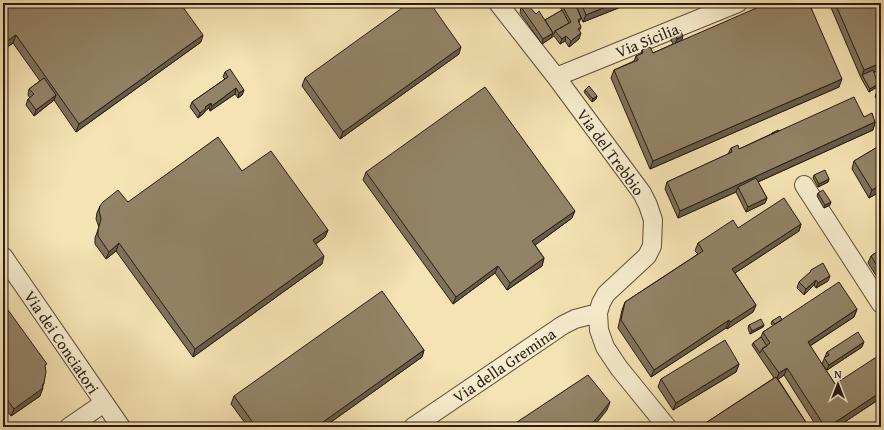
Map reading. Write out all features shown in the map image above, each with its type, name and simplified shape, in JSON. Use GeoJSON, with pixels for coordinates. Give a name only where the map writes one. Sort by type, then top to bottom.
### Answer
{"type":"FeatureCollection","features":[{"type":"Feature","properties":{"kind":"street","name":"Via del Trebbio"},"geometry":{"type":"LineString","coordinates":[[498,3],[556,77],[642,193],[648,205],[653,220],[652,246],[647,256],[606,294],[598,313],[599,330],[605,348],[619,368],[667,427]]}},
{"type":"Feature","properties":{"kind":"street","name":"Via Sicilia"},"geometry":{"type":"LineString","coordinates":[[556,77],[738,3]]}},
{"type":"Feature","properties":{"kind":"street"},"geometry":{"type":"LineString","coordinates":[[804,185],[881,304]]}},
{"type":"Feature","properties":{"kind":"street","name":"Via dei Conciatori"},"geometry":{"type":"LineString","coordinates":[[3,256],[121,427]]}},
{"type":"Feature","properties":{"kind":"street","name":"Via della Gremina"},"geometry":{"type":"LineString","coordinates":[[413,427],[563,325],[575,319],[598,313]]}},
{"type":"Feature","properties":{"kind":"street"},"geometry":{"type":"LineString","coordinates":[[69,427],[104,403]]}},
{"type":"Feature","properties":{"kind":"building"},"geometry":{"type":"Polygon","coordinates":[[[3,3],[180,3],[203,35],[79,124],[16,35],[3,44],[3,3]]]}},
{"type":"Feature","properties":{"kind":"building"},"geometry":{"type":"Polygon","coordinates":[[[409,3],[430,3],[461,47],[343,132],[305,78],[409,3]]]}},
{"type":"Feature","properties":{"kind":"building"},"geometry":{"type":"Polygon","coordinates":[[[563,3],[575,3],[581,18],[578,20],[581,27],[578,29],[581,33],[571,41],[566,36],[562,39],[555,31],[571,22],[563,7],[566,6],[563,3]]]}},
{"type":"Feature","properties":{"kind":"building"},"geometry":{"type":"Polygon","coordinates":[[[581,3],[615,3],[586,15],[581,3]]]}},
{"type":"Feature","properties":{"kind":"building"},"geometry":{"type":"Polygon","coordinates":[[[760,3],[809,3],[842,79],[653,161],[614,70],[638,60],[636,56],[643,53],[642,50],[650,47],[653,53],[761,6],[760,3]]]}},
{"type":"Feature","properties":{"kind":"building"},"geometry":{"type":"Polygon","coordinates":[[[835,3],[881,3],[881,63],[864,70],[835,3]]]}},
{"type":"Feature","properties":{"kind":"building"},"geometry":{"type":"Polygon","coordinates":[[[527,4],[536,14],[539,11],[553,33],[543,39],[521,7],[527,4]]]}},
{"type":"Feature","properties":{"kind":"building"},"geometry":{"type":"Polygon","coordinates":[[[562,10],[569,23],[555,31],[552,35],[553,33],[545,20],[562,10]]]}},
{"type":"Feature","properties":{"kind":"building"},"geometry":{"type":"Polygon","coordinates":[[[680,30],[683,36],[677,39],[674,32],[680,30]]]}},
{"type":"Feature","properties":{"kind":"building"},"geometry":{"type":"Polygon","coordinates":[[[230,69],[244,90],[239,93],[236,88],[212,106],[211,103],[205,107],[206,108],[200,113],[192,102],[228,77],[225,72],[230,69]]]}},
{"type":"Feature","properties":{"kind":"building"},"geometry":{"type":"Polygon","coordinates":[[[873,70],[878,84],[870,89],[862,75],[873,70]]]}},
{"type":"Feature","properties":{"kind":"building"},"geometry":{"type":"Polygon","coordinates":[[[44,78],[56,95],[36,110],[28,99],[34,94],[29,89],[44,78]]]}},
{"type":"Feature","properties":{"kind":"building"},"geometry":{"type":"Polygon","coordinates":[[[589,86],[597,96],[593,99],[585,90],[589,86]]]}},
{"type":"Feature","properties":{"kind":"building"},"geometry":{"type":"Polygon","coordinates":[[[485,87],[575,211],[532,241],[544,258],[510,283],[498,266],[456,297],[366,172],[485,87]]]}},
{"type":"Feature","properties":{"kind":"building"},"geometry":{"type":"Polygon","coordinates":[[[881,90],[881,100],[876,94],[881,90]]]}},
{"type":"Feature","properties":{"kind":"building"},"geometry":{"type":"Polygon","coordinates":[[[854,97],[864,117],[872,113],[875,122],[680,211],[667,182],[732,152],[731,148],[738,145],[739,149],[854,97]]]}},
{"type":"Feature","properties":{"kind":"building"},"geometry":{"type":"Polygon","coordinates":[[[218,137],[242,171],[271,151],[328,230],[313,240],[324,256],[195,349],[119,243],[109,252],[98,236],[101,219],[99,211],[103,202],[118,190],[128,202],[218,137]]]}},
{"type":"Feature","properties":{"kind":"building"},"geometry":{"type":"Polygon","coordinates":[[[881,141],[881,185],[872,190],[854,161],[879,146],[878,143],[881,141]]]}},
{"type":"Feature","properties":{"kind":"building"},"geometry":{"type":"Polygon","coordinates":[[[825,170],[829,179],[819,184],[814,175],[825,170]]]}},
{"type":"Feature","properties":{"kind":"building"},"geometry":{"type":"Polygon","coordinates":[[[756,178],[767,198],[748,207],[738,187],[756,178]]]}},
{"type":"Feature","properties":{"kind":"building"},"geometry":{"type":"Polygon","coordinates":[[[823,190],[831,202],[825,205],[818,193],[823,190]]]}},
{"type":"Feature","properties":{"kind":"building"},"geometry":{"type":"Polygon","coordinates":[[[784,198],[801,224],[732,269],[756,305],[730,322],[729,320],[654,370],[621,320],[625,302],[703,251],[698,243],[733,220],[738,228],[784,198]]]}},
{"type":"Feature","properties":{"kind":"building"},"geometry":{"type":"Polygon","coordinates":[[[881,249],[881,272],[871,256],[881,249]]]}},
{"type":"Feature","properties":{"kind":"building"},"geometry":{"type":"Polygon","coordinates":[[[823,263],[830,276],[818,283],[816,280],[806,289],[799,282],[811,270],[823,263]]]}},
{"type":"Feature","properties":{"kind":"building"},"geometry":{"type":"Polygon","coordinates":[[[839,282],[857,309],[808,342],[835,384],[881,354],[881,392],[828,427],[825,427],[787,368],[779,373],[762,349],[770,343],[763,332],[839,282]]]}},
{"type":"Feature","properties":{"kind":"building"},"geometry":{"type":"Polygon","coordinates":[[[382,291],[424,350],[316,427],[256,427],[234,396],[382,291]]]}},
{"type":"Feature","properties":{"kind":"building"},"geometry":{"type":"Polygon","coordinates":[[[3,303],[47,364],[45,365],[46,372],[42,386],[43,388],[14,409],[3,394],[3,303]]]}},
{"type":"Feature","properties":{"kind":"building"},"geometry":{"type":"Polygon","coordinates":[[[780,316],[782,320],[775,324],[772,321],[780,316]]]}},
{"type":"Feature","properties":{"kind":"building"},"geometry":{"type":"Polygon","coordinates":[[[761,319],[764,325],[752,331],[749,325],[761,319]]]}},
{"type":"Feature","properties":{"kind":"building"},"geometry":{"type":"Polygon","coordinates":[[[858,332],[864,342],[829,365],[824,358],[829,355],[827,352],[858,332]]]}},
{"type":"Feature","properties":{"kind":"building"},"geometry":{"type":"Polygon","coordinates":[[[761,337],[767,346],[762,349],[760,353],[753,343],[761,337]]]}},
{"type":"Feature","properties":{"kind":"building"},"geometry":{"type":"Polygon","coordinates":[[[725,340],[739,364],[676,403],[661,379],[725,340]]]}},
{"type":"Feature","properties":{"kind":"building"},"geometry":{"type":"Polygon","coordinates":[[[588,375],[610,402],[588,427],[511,426],[588,375]]]}},
{"type":"Feature","properties":{"kind":"building"},"geometry":{"type":"Polygon","coordinates":[[[776,377],[809,427],[701,427],[701,426],[776,377]]]}},
{"type":"Feature","properties":{"kind":"building"},"geometry":{"type":"Polygon","coordinates":[[[881,420],[881,427],[871,427],[881,420]]]}}]}
